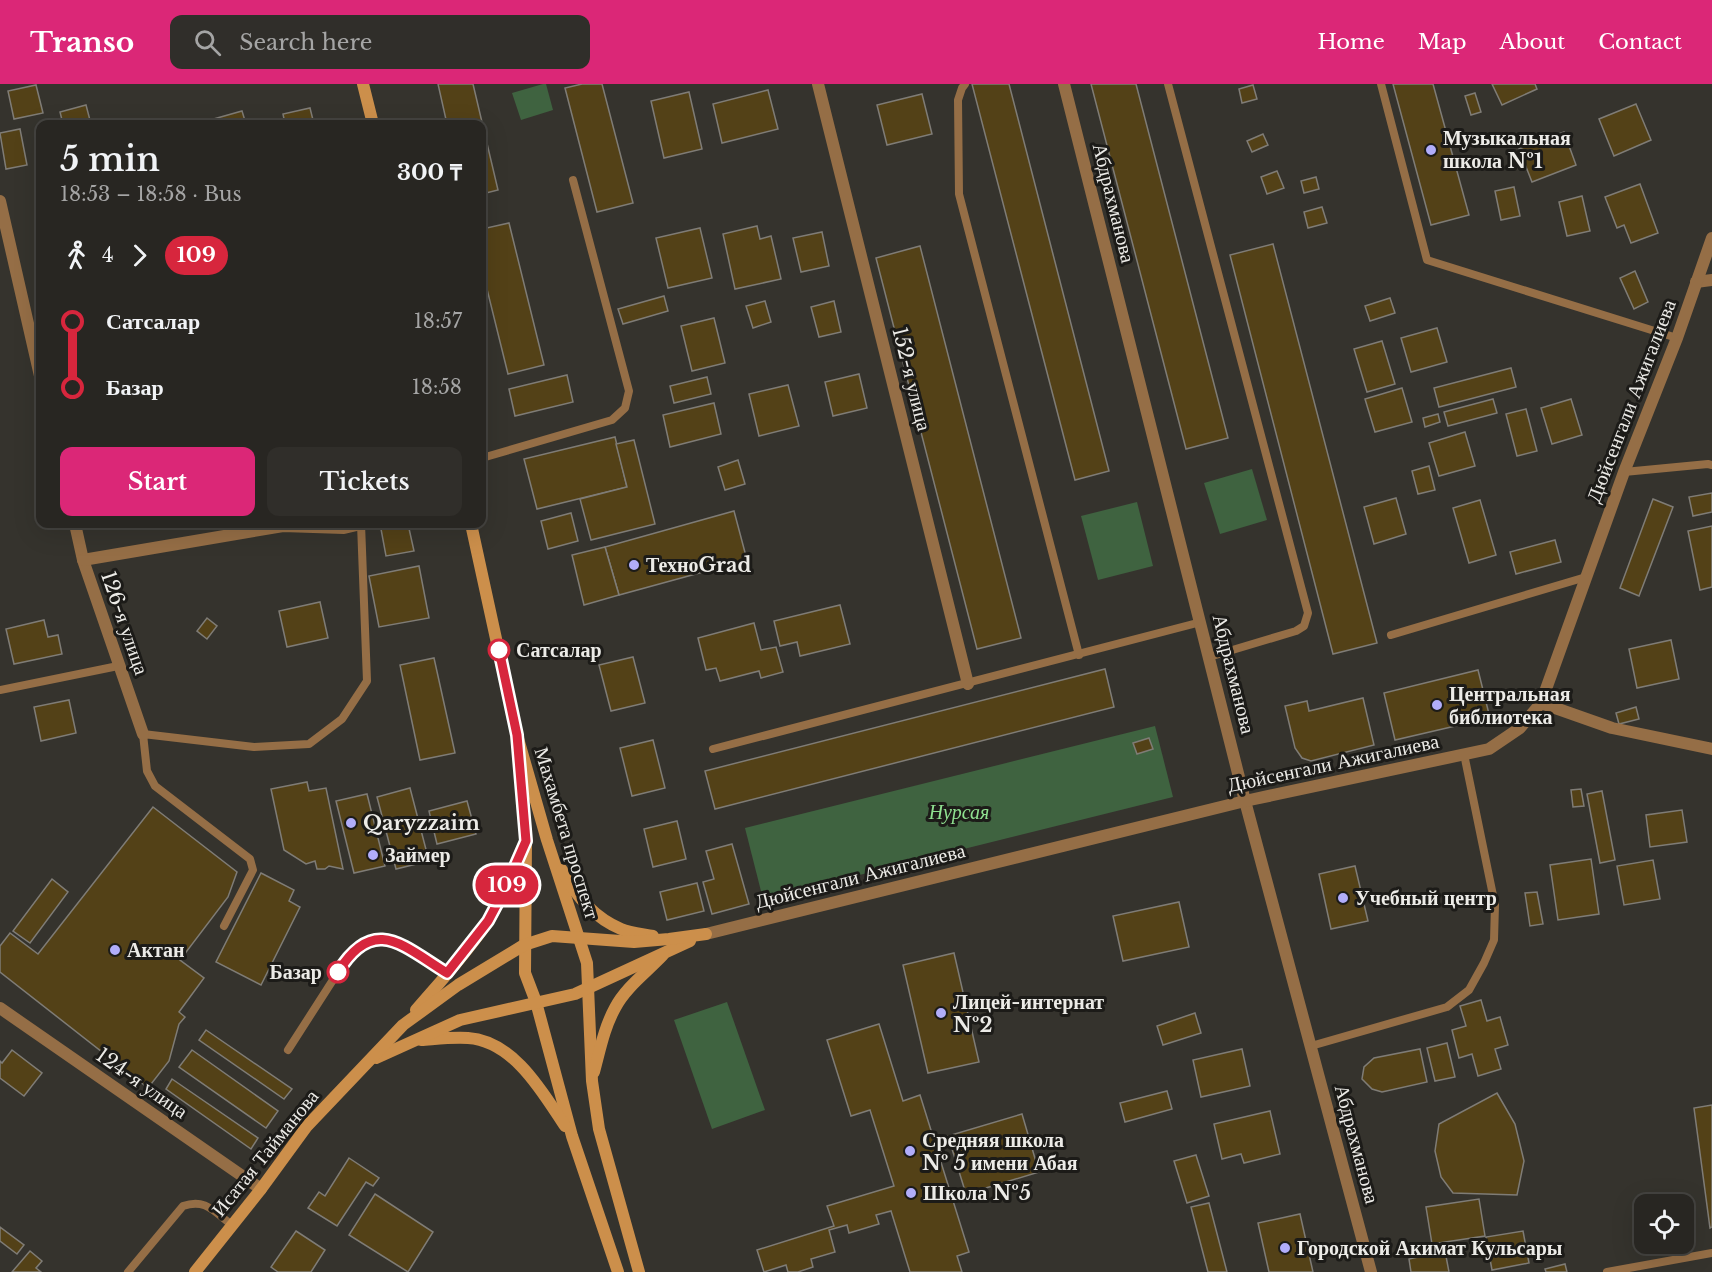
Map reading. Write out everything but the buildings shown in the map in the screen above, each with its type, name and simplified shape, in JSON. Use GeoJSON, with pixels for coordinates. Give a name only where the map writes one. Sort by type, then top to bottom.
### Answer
{"type":"FeatureCollection","features":[{"type":"Feature","properties":{"kind":"street"},"geometry":{"type":"LineString","coordinates":[[363,84],[372,120]]}},
{"type":"Feature","properties":{"kind":"street","name":"152-я улица"},"geometry":{"type":"LineString","coordinates":[[818,84],[968,684]]}},
{"type":"Feature","properties":{"kind":"street","name":"Абдрахманова"},"geometry":{"type":"LineString","coordinates":[[1064,84],[1245,801],[1371,1272]]}},
{"type":"Feature","properties":{"kind":"street"},"geometry":{"type":"LineString","coordinates":[[0,201],[36,358]]}},
{"type":"Feature","properties":{"kind":"street","name":"Дюйсенгали Ажигалиева"},"geometry":{"type":"LineString","coordinates":[[589,988],[669,945],[706,934],[1245,801],[1488,749],[1520,728],[1541,704],[1624,472],[1677,338],[1712,238]]}},
{"type":"Feature","properties":{"kind":"street"},"geometry":{"type":"LineString","coordinates":[[1696,282],[1712,280]]}},
{"type":"Feature","properties":{"kind":"street","name":"126-я улица"},"geometry":{"type":"LineString","coordinates":[[76,528],[83,560],[143,734]]}},
{"type":"Feature","properties":{"kind":"street"},"geometry":{"type":"LineString","coordinates":[[83,560],[271,528]]}},
{"type":"Feature","properties":{"kind":"street"},"geometry":{"type":"LineString","coordinates":[[472,528],[517,735]]}},
{"type":"Feature","properties":{"kind":"street"},"geometry":{"type":"LineString","coordinates":[[1541,704],[1611,728],[1712,749]]}},
{"type":"Feature","properties":{"kind":"street","name":"Махамбета проспект"},"geometry":{"type":"LineString","coordinates":[[517,735],[547,840],[579,938]]}},
{"type":"Feature","properties":{"kind":"street","name":"Махамбета проспект"},"geometry":{"type":"LineString","coordinates":[[517,735],[526,841],[524,945]]}},
{"type":"Feature","properties":{"kind":"street"},"geometry":{"type":"LineString","coordinates":[[547,840],[568,882],[599,916],[621,930],[669,945],[615,1007],[607,1026],[592,1082]]}},
{"type":"Feature","properties":{"kind":"street"},"geometry":{"type":"LineString","coordinates":[[404,1025],[488,921],[526,841]]}},
{"type":"Feature","properties":{"kind":"street"},"geometry":{"type":"LineString","coordinates":[[618,1272],[572,1136],[536,1002],[525,973],[524,945],[552,936],[579,938],[587,963],[592,1082],[599,1129],[639,1272]]}},
{"type":"Feature","properties":{"kind":"street","name":"Дюйсенгали Ажигалиева"},"geometry":{"type":"LineString","coordinates":[[579,938],[669,945]]}},
{"type":"Feature","properties":{"kind":"street","name":"Исатая Тайманова"},"geometry":{"type":"LineString","coordinates":[[195,1272],[261,1190],[307,1126],[404,1025],[458,985],[524,945]]}},
{"type":"Feature","properties":{"kind":"street"},"geometry":{"type":"LineString","coordinates":[[536,1002],[564,998],[589,988]]}},
{"type":"Feature","properties":{"kind":"street","name":"Исатая Тайманова"},"geometry":{"type":"LineString","coordinates":[[370,1061],[460,1020],[536,1002]]}},
{"type":"Feature","properties":{"kind":"street","name":"124-я улица"},"geometry":{"type":"LineString","coordinates":[[0,1008],[261,1190]]}},
{"type":"Feature","properties":{"kind":"street"},"geometry":{"type":"LineString","coordinates":[[413,1040],[469,1038],[488,1044],[508,1055],[525,1069],[572,1136]]}},
{"type":"Feature","properties":{"kind":"lane"},"geometry":{"type":"LineString","coordinates":[[965,84],[958,100],[959,194],[1079,655]]}},
{"type":"Feature","properties":{"kind":"lane"},"geometry":{"type":"LineString","coordinates":[[1168,84],[1308,613],[1304,626],[1296,631],[1209,657]]}},
{"type":"Feature","properties":{"kind":"lane"},"geometry":{"type":"LineString","coordinates":[[1380,84],[1427,260],[1677,338]]}},
{"type":"Feature","properties":{"kind":"lane"},"geometry":{"type":"LineString","coordinates":[[486,457],[612,420],[625,408],[628,391],[573,180]]}},
{"type":"Feature","properties":{"kind":"lane"},"geometry":{"type":"LineString","coordinates":[[1624,472],[1712,465]]}},
{"type":"Feature","properties":{"kind":"lane"},"geometry":{"type":"LineString","coordinates":[[224,926],[253,870],[250,859],[155,786],[147,771],[143,734],[254,747],[309,744],[342,719],[367,681],[361,528]]}},
{"type":"Feature","properties":{"kind":"lane"},"geometry":{"type":"LineString","coordinates":[[1391,635],[1588,577]]}},
{"type":"Feature","properties":{"kind":"lane"},"geometry":{"type":"LineString","coordinates":[[713,749],[1201,622]]}},
{"type":"Feature","properties":{"kind":"lane"},"geometry":{"type":"LineString","coordinates":[[0,690],[118,666]]}},
{"type":"Feature","properties":{"kind":"lane"},"geometry":{"type":"LineString","coordinates":[[1311,1046],[1447,1007],[1469,990],[1484,963],[1494,940],[1495,905],[1464,754]]}},
{"type":"Feature","properties":{"kind":"lane"},"geometry":{"type":"LineString","coordinates":[[288,1050],[349,955],[364,944],[382,938],[398,943],[447,973]]}},
{"type":"Feature","properties":{"kind":"lane"},"geometry":{"type":"LineString","coordinates":[[128,1272],[183,1206],[195,1202],[205,1204],[232,1225]]}},
{"type":"Feature","properties":{"kind":"lane"},"geometry":{"type":"LineString","coordinates":[[1607,1272],[1712,1253]]}},
{"type":"Feature","properties":{"kind":"green space"},"geometry":{"type":"Polygon","coordinates":[[[546,84],[553,110],[521,120],[512,93],[546,84]]]}},
{"type":"Feature","properties":{"kind":"green space"},"geometry":{"type":"Polygon","coordinates":[[[1252,469],[1267,520],[1220,534],[1204,483],[1252,469]]]}},
{"type":"Feature","properties":{"kind":"green space"},"geometry":{"type":"Polygon","coordinates":[[[1137,502],[1153,566],[1098,580],[1081,516],[1137,502]]]}},
{"type":"Feature","properties":{"kind":"green space","name":"Нурсая"},"geometry":{"type":"Polygon","coordinates":[[[1155,726],[1173,797],[763,899],[745,828],[1155,726]]]}},
{"type":"Feature","properties":{"kind":"green space"},"geometry":{"type":"Polygon","coordinates":[[[727,1002],[765,1110],[712,1129],[674,1020],[727,1002]]]}},
{"type":"Feature","properties":{"kind":"bus line","name":"109"},"geometry":{"type":"LineString","coordinates":[[338,972],[349,955],[364,944],[382,938],[398,943],[447,973],[488,921],[506,887],[526,841],[517,735],[499,650]]}},
{"type":"Feature","properties":{"kind":"place","name":"Музыкальная школа №1"},"geometry":{"type":"Point","coordinates":[1431,150]}},
{"type":"Feature","properties":{"kind":"place","name":"ТехноGrad"},"geometry":{"type":"Point","coordinates":[634,565]}},
{"type":"Feature","properties":{"kind":"place","name":"Сатсалар"},"geometry":{"type":"Point","coordinates":[499,650]}},
{"type":"Feature","properties":{"kind":"place","name":"Центральная библиотека"},"geometry":{"type":"Point","coordinates":[1437,705]}},
{"type":"Feature","properties":{"kind":"place","name":"Qaryzzaim"},"geometry":{"type":"Point","coordinates":[351,823]}},
{"type":"Feature","properties":{"kind":"place","name":"Займер"},"geometry":{"type":"Point","coordinates":[373,855]}},
{"type":"Feature","properties":{"kind":"place","name":"Учебный центр"},"geometry":{"type":"Point","coordinates":[1343,898]}},
{"type":"Feature","properties":{"kind":"place","name":"Актан"},"geometry":{"type":"Point","coordinates":[115,950]}},
{"type":"Feature","properties":{"kind":"place","name":"Базар"},"geometry":{"type":"Point","coordinates":[338,972]}},
{"type":"Feature","properties":{"kind":"place","name":"Лицей-интернат №2"},"geometry":{"type":"Point","coordinates":[941,1013]}},
{"type":"Feature","properties":{"kind":"place","name":"Средняя школа № 5 имени Абая"},"geometry":{"type":"Point","coordinates":[910,1151]}},
{"type":"Feature","properties":{"kind":"place","name":"Школа №5"},"geometry":{"type":"Point","coordinates":[911,1193]}},
{"type":"Feature","properties":{"kind":"place","name":"Городской Акимат Кульсары"},"geometry":{"type":"Point","coordinates":[1285,1248]}}]}
